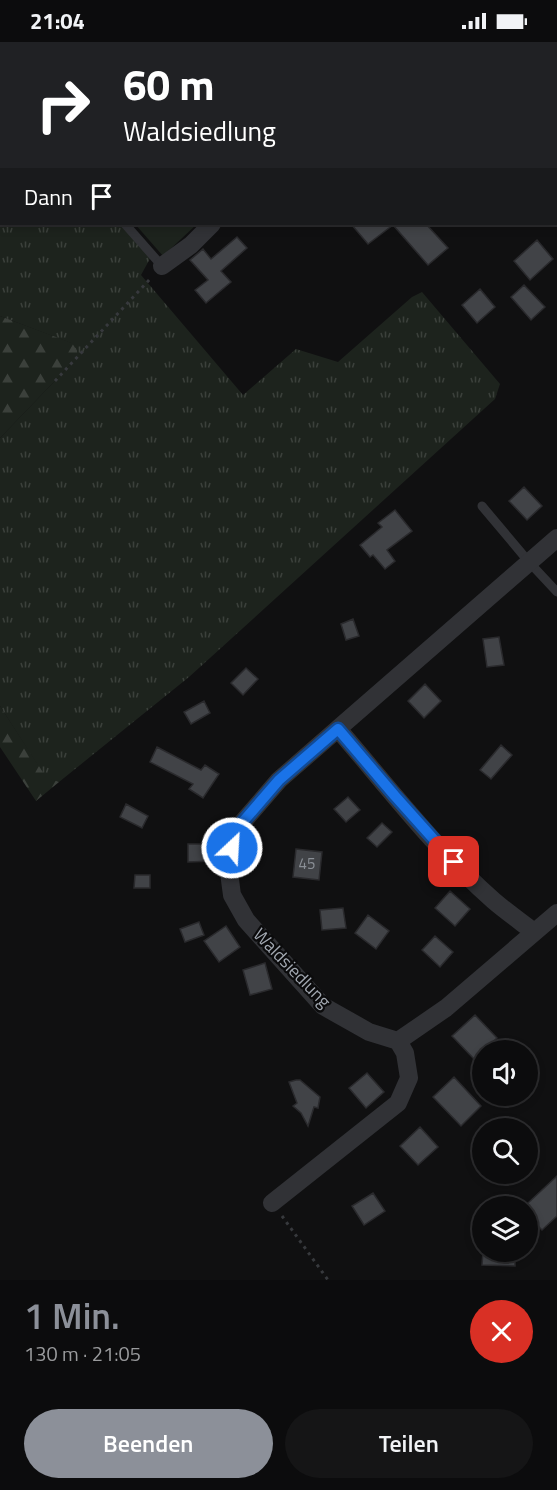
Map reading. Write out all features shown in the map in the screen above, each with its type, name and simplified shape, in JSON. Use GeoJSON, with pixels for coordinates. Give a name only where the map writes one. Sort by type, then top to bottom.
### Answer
{"type":"FeatureCollection","features":[{"type":"Feature","properties":{"kind":"street"},"geometry":{"type":"LineString","coordinates":[[162,266],[191,245],[211,225]]}},
{"type":"Feature","properties":{"kind":"street","name":"Waldsiedlung"},"geometry":{"type":"LineString","coordinates":[[398,1041],[369,1032],[323,1005],[246,920],[232,895],[228,865],[235,831],[279,780],[557,538]]}},
{"type":"Feature","properties":{"kind":"street"},"geometry":{"type":"LineString","coordinates":[[338,729],[454,862],[494,901],[534,932]]}},
{"type":"Feature","properties":{"kind":"street"},"geometry":{"type":"LineString","coordinates":[[273,1203],[398,1103],[409,1078],[405,1053],[398,1041],[446,1008],[557,913]]}},
{"type":"Feature","properties":{"kind":"lane"},"geometry":{"type":"LineString","coordinates":[[126,225],[162,266]]}},
{"type":"Feature","properties":{"kind":"lane"},"geometry":{"type":"LineString","coordinates":[[482,506],[557,592]]}},
{"type":"Feature","properties":{"kind":"path"},"geometry":{"type":"LineString","coordinates":[[55,381],[162,266]]}},
{"type":"Feature","properties":{"kind":"path"},"geometry":{"type":"LineString","coordinates":[[273,1203],[327,1280]]}},
{"type":"Feature","properties":{"kind":"green space"},"geometry":{"type":"Polygon","coordinates":[[[0,225],[124,225],[152,255],[141,275],[243,395],[296,349],[338,362],[412,297],[422,292],[500,384],[495,399],[189,677],[59,782],[46,778],[0,706],[0,438],[73,362],[71,343],[0,316],[0,225]]]}},
{"type":"Feature","properties":{"kind":"green space"},"geometry":{"type":"Polygon","coordinates":[[[136,225],[196,225],[163,256],[136,225]]]}},
{"type":"Feature","properties":{"kind":"green space"},"geometry":{"type":"Polygon","coordinates":[[[0,316],[72,343],[77,351],[73,362],[0,438],[0,316]]]}},
{"type":"Feature","properties":{"kind":"green space"},"geometry":{"type":"Polygon","coordinates":[[[0,706],[46,777],[59,782],[36,801],[0,747],[0,706]]]}},
{"type":"Feature","properties":{"kind":"building"},"geometry":{"type":"Polygon","coordinates":[[[352,225],[393,225],[368,244],[352,225]]]}},
{"type":"Feature","properties":{"kind":"building"},"geometry":{"type":"Polygon","coordinates":[[[393,225],[427,225],[448,248],[428,265],[393,225]]]}},
{"type":"Feature","properties":{"kind":"building"},"geometry":{"type":"Polygon","coordinates":[[[237,237],[247,248],[221,271],[231,282],[206,303],[195,290],[208,280],[190,260],[203,249],[211,259],[237,237]]]}},
{"type":"Feature","properties":{"kind":"building"},"geometry":{"type":"Polygon","coordinates":[[[537,240],[553,259],[530,280],[514,261],[537,240]]]}},
{"type":"Feature","properties":{"kind":"building"},"geometry":{"type":"Polygon","coordinates":[[[524,285],[545,307],[531,320],[511,297],[524,285]]]}},
{"type":"Feature","properties":{"kind":"building"},"geometry":{"type":"Polygon","coordinates":[[[480,289],[495,307],[477,323],[462,305],[480,289]]]}},
{"type":"Feature","properties":{"kind":"building"},"geometry":{"type":"Polygon","coordinates":[[[524,487],[542,506],[527,520],[509,501],[524,487]]]}},
{"type":"Feature","properties":{"kind":"building"},"geometry":{"type":"Polygon","coordinates":[[[395,510],[412,531],[387,550],[395,561],[385,569],[360,545],[382,527],[378,523],[395,510]]]}},
{"type":"Feature","properties":{"kind":"building"},"geometry":{"type":"Polygon","coordinates":[[[353,619],[359,636],[346,640],[341,624],[353,619]]]}},
{"type":"Feature","properties":{"kind":"building"},"geometry":{"type":"Polygon","coordinates":[[[499,637],[504,665],[487,667],[483,639],[499,637]]]}},
{"type":"Feature","properties":{"kind":"building"},"geometry":{"type":"Polygon","coordinates":[[[246,668],[258,679],[243,695],[231,683],[246,668]]]}},
{"type":"Feature","properties":{"kind":"building"},"geometry":{"type":"Polygon","coordinates":[[[425,684],[441,701],[424,718],[408,701],[425,684]]]}},
{"type":"Feature","properties":{"kind":"building"},"geometry":{"type":"Polygon","coordinates":[[[204,701],[210,713],[191,724],[184,712],[204,701]]]}},
{"type":"Feature","properties":{"kind":"building"},"geometry":{"type":"Polygon","coordinates":[[[501,745],[512,755],[491,779],[480,770],[501,745]]]}},
{"type":"Feature","properties":{"kind":"building"},"geometry":{"type":"Polygon","coordinates":[[[157,747],[201,770],[205,765],[219,774],[203,798],[189,789],[193,784],[150,762],[157,747]]]}},
{"type":"Feature","properties":{"kind":"building"},"geometry":{"type":"Polygon","coordinates":[[[348,797],[360,810],[346,822],[334,809],[348,797]]]}},
{"type":"Feature","properties":{"kind":"building"},"geometry":{"type":"Polygon","coordinates":[[[126,804],[148,816],[142,828],[120,817],[126,804]]]}},
{"type":"Feature","properties":{"kind":"building"},"geometry":{"type":"Polygon","coordinates":[[[382,823],[392,832],[377,847],[367,838],[382,823]]]}},
{"type":"Feature","properties":{"kind":"building"},"geometry":{"type":"Polygon","coordinates":[[[188,844],[213,844],[214,861],[188,862],[188,844]]]}},
{"type":"Feature","properties":{"kind":"building"},"geometry":{"type":"Polygon","coordinates":[[[296,849],[322,852],[319,880],[293,877],[296,849]]]}},
{"type":"Feature","properties":{"kind":"building"},"geometry":{"type":"Polygon","coordinates":[[[135,875],[150,875],[150,888],[134,888],[135,875]]]}},
{"type":"Feature","properties":{"kind":"building"},"geometry":{"type":"Polygon","coordinates":[[[450,891],[470,909],[455,926],[435,908],[450,891]]]}},
{"type":"Feature","properties":{"kind":"building"},"geometry":{"type":"Polygon","coordinates":[[[343,908],[346,928],[322,930],[320,910],[343,908]]]}},
{"type":"Feature","properties":{"kind":"building"},"geometry":{"type":"Polygon","coordinates":[[[368,915],[389,931],[376,949],[355,933],[368,915]]]}},
{"type":"Feature","properties":{"kind":"building"},"geometry":{"type":"Polygon","coordinates":[[[199,922],[204,935],[185,942],[180,929],[199,922]]]}},
{"type":"Feature","properties":{"kind":"building"},"geometry":{"type":"Polygon","coordinates":[[[226,926],[240,947],[219,962],[204,941],[226,926]]]}},
{"type":"Feature","properties":{"kind":"building"},"geometry":{"type":"Polygon","coordinates":[[[435,936],[453,952],[440,967],[422,950],[435,936]]]}},
{"type":"Feature","properties":{"kind":"building"},"geometry":{"type":"Polygon","coordinates":[[[265,963],[272,989],[250,995],[243,970],[265,963]]]}},
{"type":"Feature","properties":{"kind":"building"},"geometry":{"type":"Polygon","coordinates":[[[475,1015],[497,1038],[495,1040],[472,1040],[472,1057],[452,1036],[475,1015]]]}},
{"type":"Feature","properties":{"kind":"building"},"geometry":{"type":"Polygon","coordinates":[[[367,1073],[384,1092],[366,1108],[349,1088],[367,1073]]]}},
{"type":"Feature","properties":{"kind":"building"},"geometry":{"type":"Polygon","coordinates":[[[454,1077],[472,1096],[472,1106],[481,1106],[461,1126],[433,1097],[454,1077]]]}},
{"type":"Feature","properties":{"kind":"building"},"geometry":{"type":"Polygon","coordinates":[[[300,1080],[320,1097],[318,1108],[314,1107],[308,1126],[301,1113],[293,1106],[297,1103],[289,1082],[300,1080]]]}},
{"type":"Feature","properties":{"kind":"building"},"geometry":{"type":"Polygon","coordinates":[[[420,1127],[438,1147],[418,1165],[400,1146],[420,1127]]]}},
{"type":"Feature","properties":{"kind":"building"},"geometry":{"type":"Polygon","coordinates":[[[557,1176],[557,1216],[542,1230],[538,1226],[538,1196],[536,1196],[557,1176]]]}},
{"type":"Feature","properties":{"kind":"building"},"geometry":{"type":"Polygon","coordinates":[[[373,1193],[385,1211],[364,1225],[352,1206],[373,1193]]]}},
{"type":"Feature","properties":{"kind":"building"},"geometry":{"type":"Polygon","coordinates":[[[482,1262],[515,1262],[515,1266],[482,1265],[482,1262]]]}},
{"type":"Feature","properties":{"kind":"route"},"geometry":{"type":"LineString","coordinates":[[232,848],[235,831],[279,780],[338,729],[454,862]]}}]}
